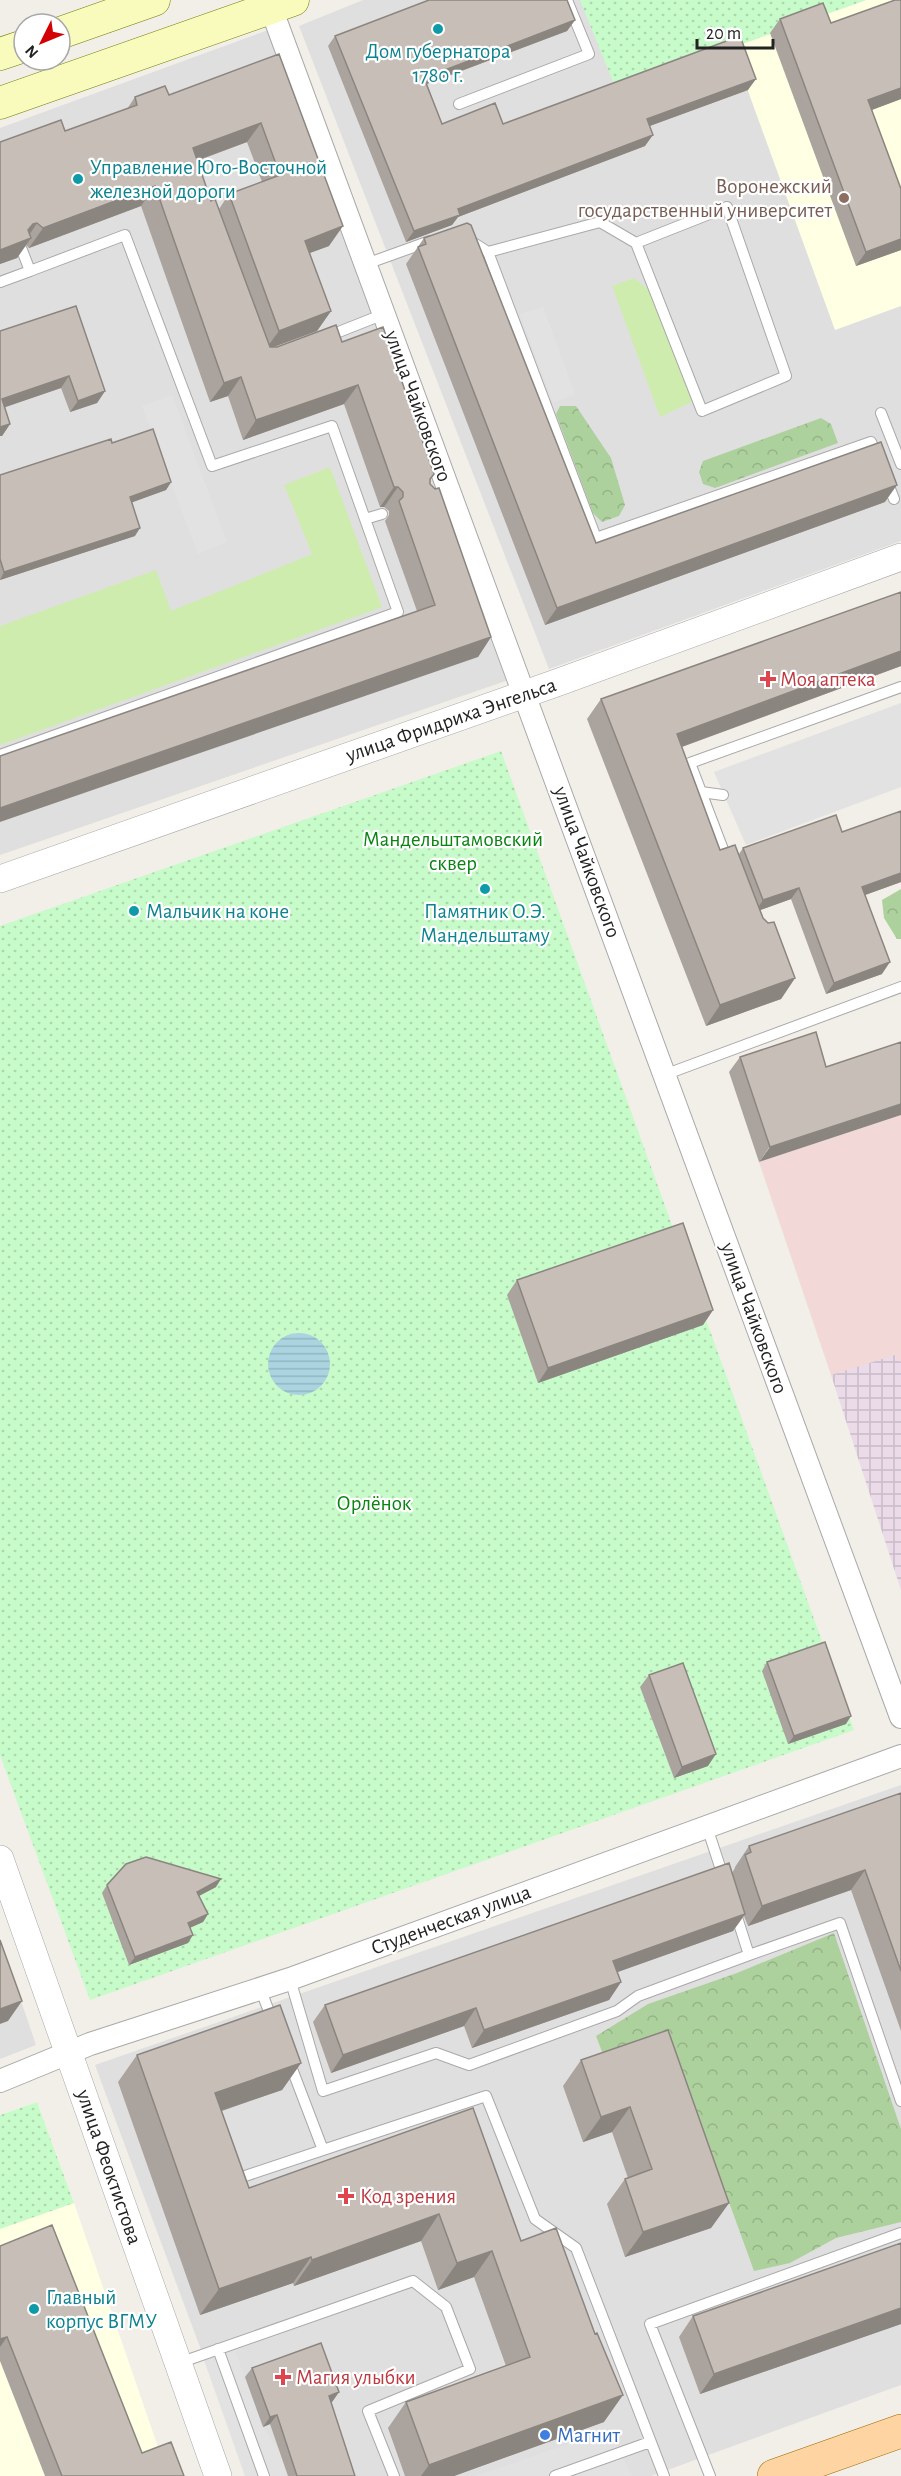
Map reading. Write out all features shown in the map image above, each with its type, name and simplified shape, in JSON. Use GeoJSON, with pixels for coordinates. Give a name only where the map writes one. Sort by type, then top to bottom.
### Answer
{"type":"FeatureCollection","features":[{"type":"Feature","properties":{"kind":"main road"},"geometry":{"type":"LineString","coordinates":[[72,29],[154,0]]}},
{"type":"Feature","properties":{"kind":"main road"},"geometry":{"type":"LineString","coordinates":[[0,103],[282,4]]}},
{"type":"Feature","properties":{"kind":"main road"},"geometry":{"type":"LineString","coordinates":[[774,2476],[901,2431]]}},
{"type":"Feature","properties":{"kind":"street","name":"улица Чайковского"},"geometry":{"type":"LineString","coordinates":[[282,4],[366,264],[446,493],[524,694],[901,1717]]}},
{"type":"Feature","properties":{"kind":"street","name":"улица Фридриха Энгельса"},"geometry":{"type":"LineString","coordinates":[[0,879],[524,694],[901,557]]}},
{"type":"Feature","properties":{"kind":"street","name":"Студенческая улица"},"geometry":{"type":"LineString","coordinates":[[0,2081],[90,2044],[290,1979],[901,1756]]}},
{"type":"Feature","properties":{"kind":"street","name":"улица Феоктистова"},"geometry":{"type":"LineString","coordinates":[[0,1859],[218,2476]]}},
{"type":"Feature","properties":{"kind":"lane"},"geometry":{"type":"LineString","coordinates":[[459,105],[589,54],[567,0]]}},
{"type":"Feature","properties":{"kind":"lane"},"geometry":{"type":"LineString","coordinates":[[488,252],[600,222],[636,243],[702,411],[786,376],[727,207],[636,243]]}},
{"type":"Feature","properties":{"kind":"lane"},"geometry":{"type":"LineString","coordinates":[[456,232],[488,252],[596,538],[872,442],[894,499]]}},
{"type":"Feature","properties":{"kind":"lane"},"geometry":{"type":"LineString","coordinates":[[0,282],[125,235],[212,466],[332,426],[398,612],[0,755]]}},
{"type":"Feature","properties":{"kind":"lane"},"geometry":{"type":"LineString","coordinates":[[366,264],[437,238]]}},
{"type":"Feature","properties":{"kind":"lane"},"geometry":{"type":"LineString","coordinates":[[22,250],[30,271]]}},
{"type":"Feature","properties":{"kind":"lane"},"geometry":{"type":"LineString","coordinates":[[316,340],[384,314]]}},
{"type":"Feature","properties":{"kind":"lane"},"geometry":{"type":"LineString","coordinates":[[881,413],[901,464]]}},
{"type":"Feature","properties":{"kind":"lane"},"geometry":{"type":"LineString","coordinates":[[365,519],[382,514]]}},
{"type":"Feature","properties":{"kind":"lane"},"geometry":{"type":"LineString","coordinates":[[731,870],[690,763],[901,687]]}},
{"type":"Feature","properties":{"kind":"lane"},"geometry":{"type":"LineString","coordinates":[[701,792],[723,795]]}},
{"type":"Feature","properties":{"kind":"lane"},"geometry":{"type":"LineString","coordinates":[[664,1075],[901,987]]}},
{"type":"Feature","properties":{"kind":"lane"},"geometry":{"type":"LineString","coordinates":[[707,1827],[749,1955]]}},
{"type":"Feature","properties":{"kind":"lane"},"geometry":{"type":"LineString","coordinates":[[290,1979],[323,2091],[436,2053],[469,2066],[617,2011],[638,1996],[840,1923],[901,2101]]}},
{"type":"Feature","properties":{"kind":"lane"},"geometry":{"type":"LineString","coordinates":[[260,1988],[278,2033]]}},
{"type":"Feature","properties":{"kind":"lane"},"geometry":{"type":"LineString","coordinates":[[286,2054],[323,2150]]}},
{"type":"Feature","properties":{"kind":"lane"},"geometry":{"type":"LineString","coordinates":[[245,2176],[486,2096],[535,2219],[576,2248],[664,2476]]}},
{"type":"Feature","properties":{"kind":"lane"},"geometry":{"type":"LineString","coordinates":[[710,2476],[650,2324],[901,2233]]}},
{"type":"Feature","properties":{"kind":"lane"},"geometry":{"type":"LineString","coordinates":[[178,2363],[413,2281],[446,2307],[470,2369],[368,2411],[394,2476]]}},
{"type":"Feature","properties":{"kind":"lane"},"geometry":{"type":"LineString","coordinates":[[218,2349],[264,2476]]}},
{"type":"Feature","properties":{"kind":"lane"},"geometry":{"type":"LineString","coordinates":[[555,2476],[650,2442]]}},
{"type":"Feature","properties":{"kind":"shaded area"},"geometry":{"type":"Polygon","coordinates":[[[363,0],[901,0],[901,541],[549,669],[299,26],[363,0]]]}},
{"type":"Feature","properties":{"kind":"shaded area","name":"Воронежский государственный университет"},"geometry":{"type":"Polygon","coordinates":[[[866,0],[901,0],[901,306],[835,330],[732,47],[866,0]]]}},
{"type":"Feature","properties":{"kind":"shaded area"},"geometry":{"type":"Polygon","coordinates":[[[271,29],[520,676],[0,855],[0,128],[271,29]]]}},
{"type":"Feature","properties":{"kind":"shaded area"},"geometry":{"type":"Polygon","coordinates":[[[543,307],[575,394],[553,403],[520,314],[543,307]]]}},
{"type":"Feature","properties":{"kind":"shaded area"},"geometry":{"type":"Polygon","coordinates":[[[172,395],[227,542],[198,554],[142,406],[172,395]]]}},
{"type":"Feature","properties":{"kind":"shaded area"},"geometry":{"type":"Polygon","coordinates":[[[901,703],[901,787],[746,845],[714,772],[901,703]]]}},
{"type":"Feature","properties":{"kind":"shaded area"},"geometry":{"type":"Polygon","coordinates":[[[901,1115],[901,1362],[895,1356],[831,1375],[759,1162],[901,1115]]]}},
{"type":"Feature","properties":{"kind":"shaded area"},"geometry":{"type":"Polygon","coordinates":[[[895,1355],[901,1362],[901,1590],[831,1375],[895,1355]]]}},
{"type":"Feature","properties":{"kind":"shaded area"},"geometry":{"type":"Polygon","coordinates":[[[901,1785],[901,2385],[651,2476],[248,2476],[95,2065],[901,1785]]]}},
{"type":"Feature","properties":{"kind":"shaded area"},"geometry":{"type":"Polygon","coordinates":[[[0,1939],[36,2045],[0,2059],[0,1939]]]}},
{"type":"Feature","properties":{"kind":"shaded area"},"geometry":{"type":"Polygon","coordinates":[[[37,2102],[168,2476],[0,2476],[0,2115],[37,2102]]]}},
{"type":"Feature","properties":{"kind":"shaded area"},"geometry":{"type":"Polygon","coordinates":[[[235,2350],[263,2427],[280,2452],[288,2476],[245,2476],[204,2360],[235,2350]]]}},
{"type":"Feature","properties":{"kind":"shaded area"},"geometry":{"type":"Polygon","coordinates":[[[609,2430],[632,2476],[475,2476],[609,2430]]]}},
{"type":"Feature","properties":{"kind":"green space"},"geometry":{"type":"Polygon","coordinates":[[[580,0],[866,0],[616,89],[580,0]]]}},
{"type":"Feature","properties":{"kind":"green space"},"geometry":{"type":"Polygon","coordinates":[[[634,278],[650,291],[694,401],[660,417],[612,286],[634,278]]]}},
{"type":"Feature","properties":{"kind":"green space"},"geometry":{"type":"Polygon","coordinates":[[[560,406],[576,406],[611,458],[625,505],[619,516],[602,522],[593,513],[556,414],[560,406]]]}},
{"type":"Feature","properties":{"kind":"green space"},"geometry":{"type":"Polygon","coordinates":[[[821,418],[831,424],[838,443],[715,488],[703,484],[699,472],[703,461],[821,418]]]}},
{"type":"Feature","properties":{"kind":"green space"},"geometry":{"type":"Polygon","coordinates":[[[330,467],[382,607],[0,745],[0,626],[156,570],[171,611],[312,554],[284,485],[330,467]]]}},
{"type":"Feature","properties":{"kind":"green space","name":"Орлёнок"},"geometry":{"type":"Polygon","coordinates":[[[501,751],[854,1730],[90,2000],[0,1755],[0,926],[501,751]]]}},
{"type":"Feature","properties":{"kind":"green space"},"geometry":{"type":"Polygon","coordinates":[[[901,889],[901,939],[897,939],[884,918],[882,900],[901,889]]]}},
{"type":"Feature","properties":{"kind":"green space"},"geometry":{"type":"Polygon","coordinates":[[[834,1933],[901,2129],[901,2222],[836,2238],[790,2263],[754,2271],[677,2059],[604,2057],[596,2036],[648,2004],[737,1973],[834,1933]]]}},
{"type":"Feature","properties":{"kind":"green space"},"geometry":{"type":"Polygon","coordinates":[[[37,2102],[74,2203],[0,2229],[0,2115],[37,2102]]]}},
{"type":"Feature","properties":{"kind":"water"},"geometry":{"type":"Polygon","coordinates":[[[299,1333],[316,1338],[321,1342],[325,1347],[330,1364],[325,1381],[321,1386],[316,1390],[299,1395],[282,1390],[277,1386],[273,1381],[268,1364],[273,1347],[277,1342],[282,1338],[299,1333]]]}},
{"type":"Feature","properties":{"kind":"building"},"geometry":{"type":"Polygon","coordinates":[[[429,0],[567,0],[575,20],[424,78],[442,124],[495,103],[503,124],[740,36],[756,79],[647,119],[653,135],[458,209],[460,215],[414,231],[335,36],[429,0]]]}},
{"type":"Feature","properties":{"kind":"building"},"geometry":{"type":"Polygon","coordinates":[[[895,0],[901,0],[901,88],[868,100],[901,189],[901,239],[866,252],[780,19],[823,3],[831,23],[895,0]]]}},
{"type":"Feature","properties":{"kind":"building"},"geometry":{"type":"Polygon","coordinates":[[[279,54],[343,226],[305,241],[331,311],[279,331],[229,194],[280,175],[261,123],[193,148],[211,201],[215,199],[270,347],[277,347],[336,325],[342,342],[383,327],[434,474],[430,479],[430,484],[435,489],[439,488],[491,637],[0,808],[0,756],[435,605],[399,501],[403,497],[403,492],[398,487],[394,487],[358,385],[256,420],[241,377],[224,383],[155,186],[43,228],[37,223],[33,224],[28,230],[31,238],[0,250],[0,142],[61,120],[65,131],[137,105],[135,97],[165,86],[169,95],[279,54]]]}},
{"type":"Feature","properties":{"kind":"building"},"geometry":{"type":"Polygon","coordinates":[[[467,223],[471,225],[596,543],[881,442],[897,485],[557,608],[418,247],[426,244],[424,238],[467,223]]]}},
{"type":"Feature","properties":{"kind":"building"},"geometry":{"type":"Polygon","coordinates":[[[76,306],[105,391],[78,401],[69,376],[2,399],[10,424],[0,427],[0,331],[76,306]]]}},
{"type":"Feature","properties":{"kind":"building"},"geometry":{"type":"Polygon","coordinates":[[[153,429],[171,482],[130,497],[140,528],[4,572],[0,559],[0,475],[111,439],[112,443],[153,429]]]}},
{"type":"Feature","properties":{"kind":"building"},"geometry":{"type":"Polygon","coordinates":[[[901,592],[901,651],[677,734],[720,850],[735,845],[763,918],[768,923],[774,922],[795,978],[720,1005],[601,699],[901,592]]]}},
{"type":"Feature","properties":{"kind":"building"},"geometry":{"type":"Polygon","coordinates":[[[901,811],[901,873],[862,887],[890,962],[834,983],[799,888],[763,900],[743,848],[836,815],[842,832],[901,811]]]}},
{"type":"Feature","properties":{"kind":"building"},"geometry":{"type":"Polygon","coordinates":[[[816,1032],[826,1067],[901,1042],[901,1104],[770,1147],[740,1057],[816,1032]]]}},
{"type":"Feature","properties":{"kind":"building"},"geometry":{"type":"Polygon","coordinates":[[[683,1223],[713,1310],[548,1368],[517,1280],[683,1223]]]}},
{"type":"Feature","properties":{"kind":"building"},"geometry":{"type":"Polygon","coordinates":[[[825,1642],[851,1716],[794,1736],[767,1662],[825,1642]]]}},
{"type":"Feature","properties":{"kind":"building"},"geometry":{"type":"Polygon","coordinates":[[[683,1663],[716,1754],[682,1767],[649,1675],[683,1663]]]}},
{"type":"Feature","properties":{"kind":"building"},"geometry":{"type":"Polygon","coordinates":[[[901,1793],[901,1971],[865,1870],[762,1906],[745,1855],[751,1852],[749,1846],[901,1793]]]}},
{"type":"Feature","properties":{"kind":"building"},"geometry":{"type":"Polygon","coordinates":[[[146,1857],[221,1879],[197,1892],[208,1914],[188,1923],[193,1935],[135,1957],[107,1885],[126,1864],[146,1857]]]}},
{"type":"Feature","properties":{"kind":"building"},"geometry":{"type":"Polygon","coordinates":[[[729,1863],[745,1914],[613,1961],[621,1982],[484,2030],[476,2008],[343,2055],[325,2005],[729,1863]]]}},
{"type":"Feature","properties":{"kind":"building"},"geometry":{"type":"Polygon","coordinates":[[[0,1940],[22,2001],[0,2009],[0,1940]]]}},
{"type":"Feature","properties":{"kind":"building"},"geometry":{"type":"Polygon","coordinates":[[[280,2005],[301,2063],[215,2093],[249,2188],[473,2108],[521,2241],[556,2228],[595,2334],[597,2333],[623,2395],[429,2465],[406,2402],[530,2357],[492,2251],[457,2263],[439,2214],[312,2260],[311,2257],[219,2289],[137,2055],[280,2005]]]}},
{"type":"Feature","properties":{"kind":"building"},"geometry":{"type":"Polygon","coordinates":[[[668,2030],[729,2203],[643,2232],[625,2179],[652,2169],[630,2107],[601,2117],[581,2060],[668,2030]]]}},
{"type":"Feature","properties":{"kind":"building","name":"Главный корпус ВГМУ"},"geometry":{"type":"Polygon","coordinates":[[[52,2225],[142,2453],[171,2442],[184,2476],[62,2476],[7,2337],[0,2339],[0,2246],[52,2225]]]}},
{"type":"Feature","properties":{"kind":"building"},"geometry":{"type":"Polygon","coordinates":[[[901,2243],[901,2308],[714,2374],[693,2316],[901,2243]]]}},
{"type":"Feature","properties":{"kind":"building"},"geometry":{"type":"Polygon","coordinates":[[[321,2343],[339,2392],[329,2396],[355,2476],[297,2476],[277,2415],[270,2417],[252,2368],[321,2343]]]}},
{"type":"Feature","properties":{"kind":"place","name":"Дом губернатора 1780 г."},"geometry":{"type":"Point","coordinates":[438,29]}},
{"type":"Feature","properties":{"kind":"place","name":"Управление Юго-Восточной железной дороги"},"geometry":{"type":"Point","coordinates":[78,179]}},
{"type":"Feature","properties":{"kind":"place","name":"Воронежский государственный университет"},"geometry":{"type":"Point","coordinates":[844,198]}},
{"type":"Feature","properties":{"kind":"place","name":"Моя аптека"},"geometry":{"type":"Point","coordinates":[768,679]}},
{"type":"Feature","properties":{"kind":"place","name":"Памятник О.Э. Мандельштаму"},"geometry":{"type":"Point","coordinates":[485,889]}},
{"type":"Feature","properties":{"kind":"place","name":"Мальчик на коне"},"geometry":{"type":"Point","coordinates":[134,911]}},
{"type":"Feature","properties":{"kind":"place","name":"Код зрения"},"geometry":{"type":"Point","coordinates":[346,2196]}},
{"type":"Feature","properties":{"kind":"place","name":"Главный корпус ВГМУ"},"geometry":{"type":"Point","coordinates":[34,2309]}},
{"type":"Feature","properties":{"kind":"place","name":"Магия улыбки"},"geometry":{"type":"Point","coordinates":[283,2377]}},
{"type":"Feature","properties":{"kind":"place","name":"Магнит"},"geometry":{"type":"Point","coordinates":[545,2435]}},
{"type":"Feature","properties":{"kind":"park label","name":"Мандельштамовский сквер"},"geometry":{"type":"Point","coordinates":[453,851]}}]}
